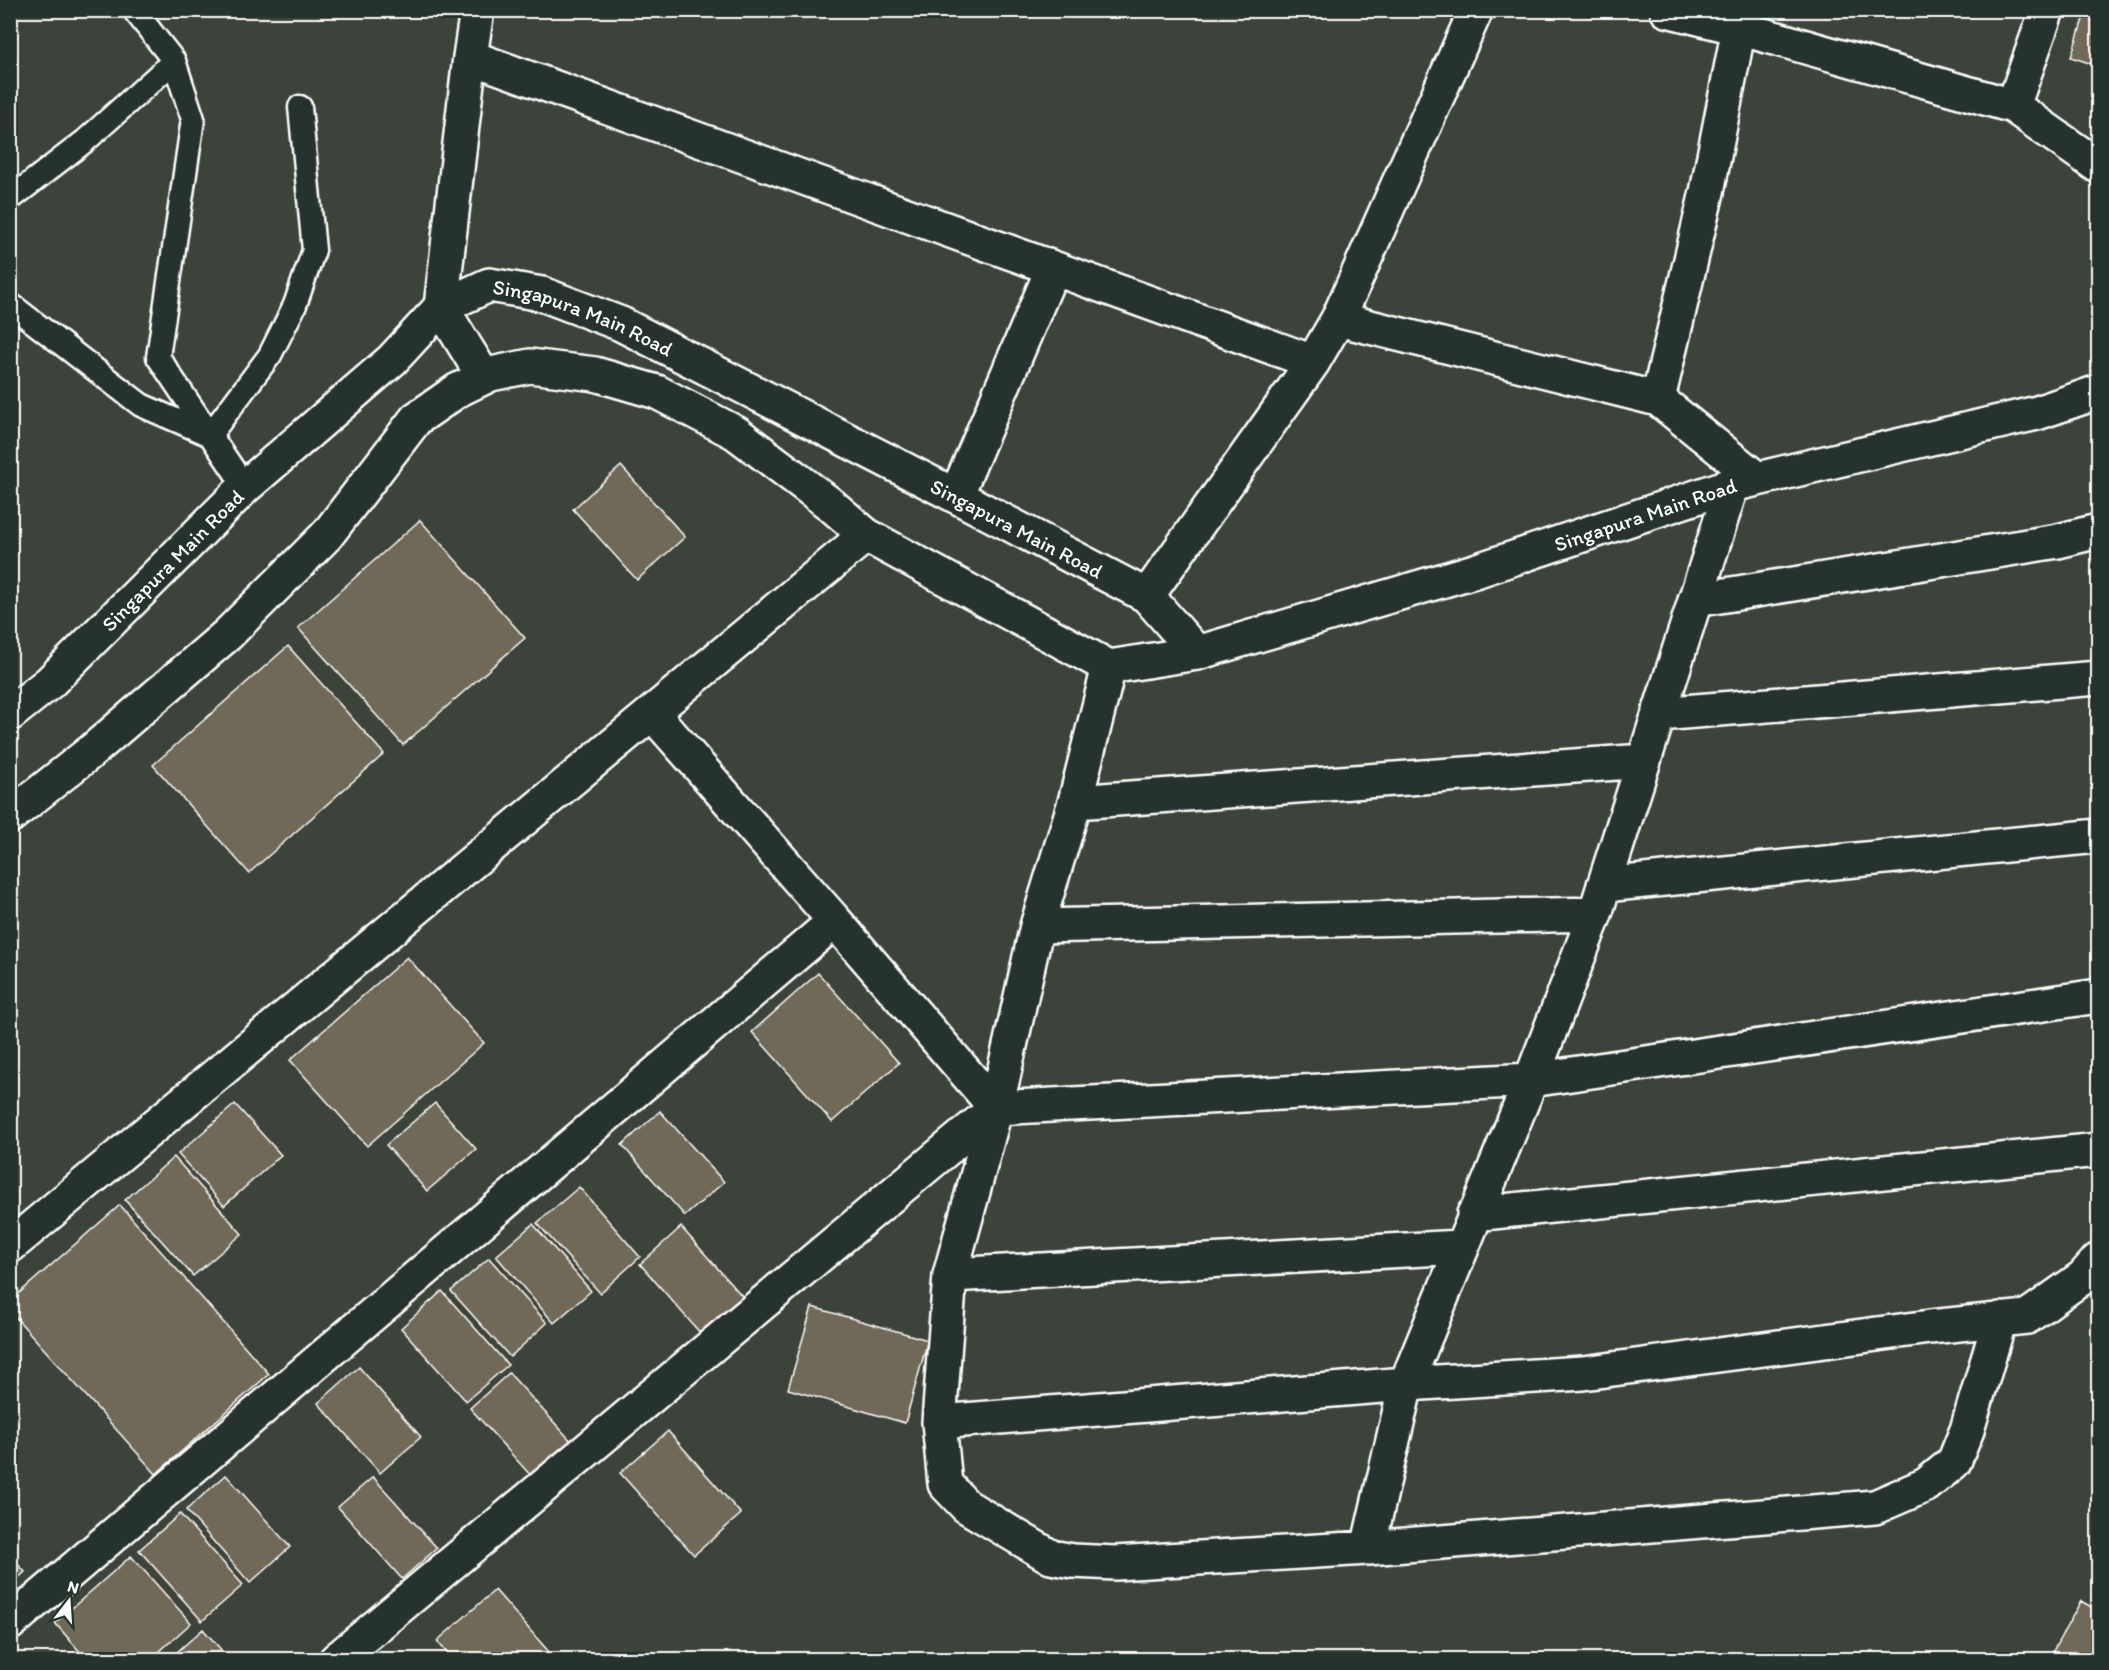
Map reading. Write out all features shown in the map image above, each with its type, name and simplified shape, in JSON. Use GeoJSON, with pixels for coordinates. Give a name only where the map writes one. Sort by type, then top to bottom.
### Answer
{"type":"FeatureCollection","features":[{"type":"Feature","properties":{"kind":"street"},"geometry":{"type":"LineString","coordinates":[[477,10],[441,307],[484,378]]}},
{"type":"Feature","properties":{"kind":"street"},"geometry":{"type":"LineString","coordinates":[[1147,596],[1313,362],[1338,319],[1476,10]]}},
{"type":"Feature","properties":{"kind":"street"},"geometry":{"type":"LineString","coordinates":[[1667,10],[1742,19],[2013,106],[2098,166]]}},
{"type":"Feature","properties":{"kind":"street"},"geometry":{"type":"LineString","coordinates":[[2013,106],[2047,10]]}},
{"type":"Feature","properties":{"kind":"street"},"geometry":{"type":"LineString","coordinates":[[1658,399],[1707,192],[1742,19]]}},
{"type":"Feature","properties":{"kind":"street"},"geometry":{"type":"LineString","coordinates":[[470,57],[1313,362]]}},
{"type":"Feature","properties":{"kind":"street"},"geometry":{"type":"LineString","coordinates":[[956,496],[1053,268]]}},
{"type":"Feature","properties":{"kind":"street","name":"Singapura Main Road"},"geometry":{"type":"LineString","coordinates":[[10,714],[50,682],[245,486],[392,360],[441,307],[489,285],[542,294],[621,324],[956,496],[1147,596],[1197,653]]}},
{"type":"Feature","properties":{"kind":"street"},"geometry":{"type":"LineString","coordinates":[[1338,319],[1658,399],[1744,482],[1695,600],[1599,900],[1531,1080],[1406,1384],[1368,1548]]}},
{"type":"Feature","properties":{"kind":"street"},"geometry":{"type":"LineString","coordinates":[[10,816],[93,750],[228,634],[327,536],[416,419],[458,390],[490,374],[530,366],[595,374],[657,392],[736,433],[830,504],[866,535],[1109,667],[1075,802],[1037,926],[996,1108],[950,1275],[939,1422],[945,1484],[966,1506],[1051,1557],[1072,1561],[1115,1563],[1368,1548],[1875,1507],[1926,1485],[1954,1462],[1967,1430],[2000,1319]]}},
{"type":"Feature","properties":{"kind":"street","name":"Singapura Main Road"},"geometry":{"type":"LineString","coordinates":[[1109,667],[1197,653],[1478,570],[1744,482],[2037,412],[2098,392]]}},
{"type":"Feature","properties":{"kind":"street"},"geometry":{"type":"LineString","coordinates":[[1695,600],[2058,541],[2098,531]]}},
{"type":"Feature","properties":{"kind":"street"},"geometry":{"type":"LineString","coordinates":[[13,1239],[866,535]]}},
{"type":"Feature","properties":{"kind":"street"},"geometry":{"type":"LineString","coordinates":[[1659,714],[2098,678]]}},
{"type":"Feature","properties":{"kind":"street"},"geometry":{"type":"LineString","coordinates":[[651,713],[996,1108]]}},
{"type":"Feature","properties":{"kind":"street"},"geometry":{"type":"LineString","coordinates":[[1075,802],[1644,761]]}},
{"type":"Feature","properties":{"kind":"street"},"geometry":{"type":"LineString","coordinates":[[1037,926],[1599,900],[2098,836]]}},
{"type":"Feature","properties":{"kind":"street"},"geometry":{"type":"LineString","coordinates":[[10,1623],[835,921]]}},
{"type":"Feature","properties":{"kind":"street"},"geometry":{"type":"LineString","coordinates":[[336,1659],[996,1108],[1531,1080],[2098,996]]}},
{"type":"Feature","properties":{"kind":"street"},"geometry":{"type":"LineString","coordinates":[[1474,1214],[2098,1150]]}},
{"type":"Feature","properties":{"kind":"street"},"geometry":{"type":"LineString","coordinates":[[950,1275],[1461,1247]]}},
{"type":"Feature","properties":{"kind":"street"},"geometry":{"type":"LineString","coordinates":[[939,1422],[1406,1384],[1582,1373],[1930,1327],[2027,1317],[2096,1267]]}},
{"type":"Feature","properties":{"kind":"lane"},"geometry":{"type":"LineString","coordinates":[[134,10],[174,61],[193,119],[158,357],[245,486]]}},
{"type":"Feature","properties":{"kind":"lane"},"geometry":{"type":"LineString","coordinates":[[10,199],[85,141],[174,61]]}},
{"type":"Feature","properties":{"kind":"lane"},"geometry":{"type":"LineString","coordinates":[[210,435],[270,355],[295,305],[314,250],[300,107]]}},
{"type":"Feature","properties":{"kind":"lane"},"geometry":{"type":"LineString","coordinates":[[10,304],[141,405],[210,435]]}},
{"type":"Feature","properties":{"kind":"building"},"geometry":{"type":"Polygon","coordinates":[[[2086,10],[2098,10],[2098,66],[2071,57],[2086,10]]]}},
{"type":"Feature","properties":{"kind":"building"},"geometry":{"type":"Polygon","coordinates":[[[621,466],[685,537],[637,580],[573,509],[621,466]]]}},
{"type":"Feature","properties":{"kind":"building"},"geometry":{"type":"Polygon","coordinates":[[[420,520],[525,638],[403,745],[298,628],[420,520]]]}},
{"type":"Feature","properties":{"kind":"building"},"geometry":{"type":"Polygon","coordinates":[[[288,646],[384,754],[249,873],[153,765],[288,646]]]}},
{"type":"Feature","properties":{"kind":"building"},"geometry":{"type":"Polygon","coordinates":[[[407,957],[484,1043],[367,1146],[290,1060],[407,957]]]}},
{"type":"Feature","properties":{"kind":"building"},"geometry":{"type":"Polygon","coordinates":[[[818,973],[899,1063],[832,1122],[752,1032],[818,973]]]}},
{"type":"Feature","properties":{"kind":"building"},"geometry":{"type":"Polygon","coordinates":[[[435,1103],[476,1149],[427,1191],[386,1145],[435,1103]]]}},
{"type":"Feature","properties":{"kind":"building"},"geometry":{"type":"Polygon","coordinates":[[[235,1104],[281,1155],[224,1206],[178,1154],[235,1104]]]}},
{"type":"Feature","properties":{"kind":"building"},"geometry":{"type":"Polygon","coordinates":[[[660,1111],[724,1182],[685,1216],[622,1145],[660,1111]]]}},
{"type":"Feature","properties":{"kind":"building"},"geometry":{"type":"Polygon","coordinates":[[[174,1157],[242,1234],[193,1276],[125,1200],[174,1157]]]}},
{"type":"Feature","properties":{"kind":"building"},"geometry":{"type":"Polygon","coordinates":[[[579,1187],[640,1257],[600,1293],[537,1223],[579,1187]]]}},
{"type":"Feature","properties":{"kind":"building"},"geometry":{"type":"Polygon","coordinates":[[[120,1205],[269,1374],[156,1474],[10,1311],[10,1301],[120,1205]]]}},
{"type":"Feature","properties":{"kind":"building"},"geometry":{"type":"Polygon","coordinates":[[[533,1224],[591,1291],[554,1323],[496,1256],[533,1224]]]}},
{"type":"Feature","properties":{"kind":"building"},"geometry":{"type":"Polygon","coordinates":[[[681,1227],[743,1297],[701,1334],[640,1264],[681,1227]]]}},
{"type":"Feature","properties":{"kind":"building"},"geometry":{"type":"Polygon","coordinates":[[[489,1258],[547,1323],[510,1357],[451,1291],[489,1258]]]}},
{"type":"Feature","properties":{"kind":"building"},"geometry":{"type":"Polygon","coordinates":[[[442,1291],[508,1365],[466,1401],[401,1328],[442,1291]]]}},
{"type":"Feature","properties":{"kind":"building"},"geometry":{"type":"Polygon","coordinates":[[[812,1307],[928,1340],[905,1423],[788,1389],[812,1307]]]}},
{"type":"Feature","properties":{"kind":"building"},"geometry":{"type":"Polygon","coordinates":[[[359,1367],[421,1437],[380,1473],[318,1403],[359,1367]]]}},
{"type":"Feature","properties":{"kind":"building"},"geometry":{"type":"Polygon","coordinates":[[[509,1373],[572,1442],[532,1477],[470,1408],[509,1373]]]}},
{"type":"Feature","properties":{"kind":"building"},"geometry":{"type":"Polygon","coordinates":[[[668,1431],[741,1514],[694,1555],[620,1473],[668,1431]]]}},
{"type":"Feature","properties":{"kind":"building"},"geometry":{"type":"Polygon","coordinates":[[[226,1475],[290,1547],[250,1583],[186,1510],[226,1475]]]}},
{"type":"Feature","properties":{"kind":"building"},"geometry":{"type":"Polygon","coordinates":[[[373,1477],[437,1548],[402,1579],[338,1507],[373,1477]]]}},
{"type":"Feature","properties":{"kind":"building"},"geometry":{"type":"Polygon","coordinates":[[[180,1514],[243,1585],[202,1621],[139,1550],[180,1514]]]}},
{"type":"Feature","properties":{"kind":"building"},"geometry":{"type":"Polygon","coordinates":[[[10,1556],[25,1572],[10,1585],[10,1556]]]}},
{"type":"Feature","properties":{"kind":"building"},"geometry":{"type":"Polygon","coordinates":[[[131,1556],[191,1623],[150,1660],[87,1660],[55,1623],[131,1556]]]}},
{"type":"Feature","properties":{"kind":"building"},"geometry":{"type":"Polygon","coordinates":[[[495,1590],[556,1660],[453,1660],[437,1641],[495,1590]]]}},
{"type":"Feature","properties":{"kind":"building"},"geometry":{"type":"Polygon","coordinates":[[[2081,1601],[2098,1611],[2098,1660],[2048,1660],[2081,1601]]]}},
{"type":"Feature","properties":{"kind":"building"},"geometry":{"type":"Polygon","coordinates":[[[203,1629],[230,1660],[168,1660],[203,1629]]]}}]}
